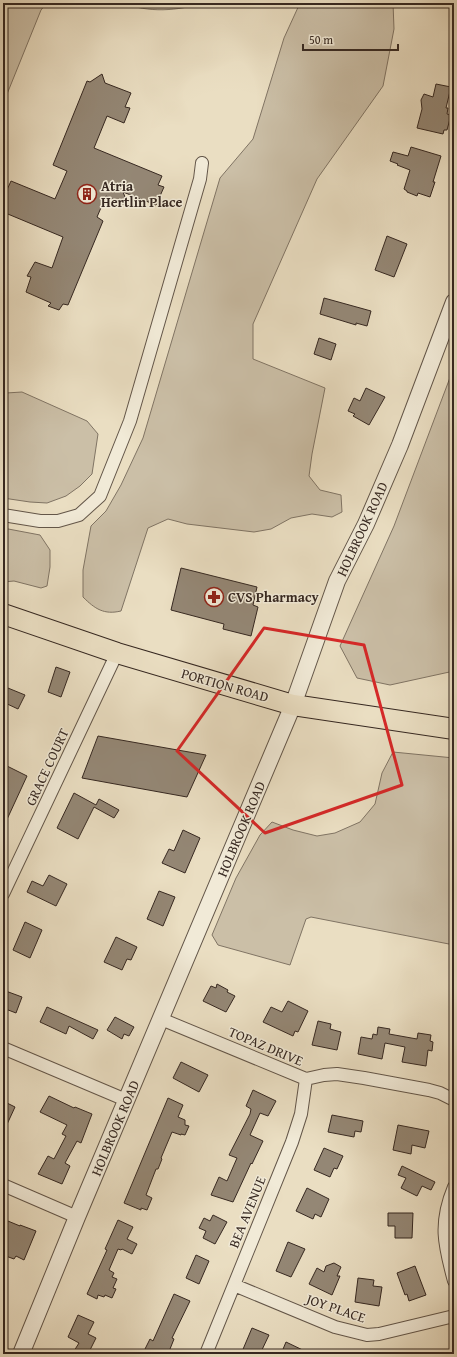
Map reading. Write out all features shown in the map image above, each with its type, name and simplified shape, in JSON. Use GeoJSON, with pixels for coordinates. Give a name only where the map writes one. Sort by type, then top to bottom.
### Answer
{"type":"FeatureCollection","features":[{"type":"Feature","properties":{"kind":"main road","name":"PORTION ROAD"},"geometry":{"type":"LineString","coordinates":[[3,614],[117,653],[293,705],[454,729]]}},
{"type":"Feature","properties":{"kind":"street"},"geometry":{"type":"LineString","coordinates":[[3,514],[40,521],[58,521],[79,514],[100,496],[130,421],[200,179],[202,163]]}},
{"type":"Feature","properties":{"kind":"street","name":"HOLBROOK ROAD"},"geometry":{"type":"LineString","coordinates":[[21,1354],[126,1100],[162,1019],[293,705],[333,591],[366,524],[400,445],[454,302]]}},
{"type":"Feature","properties":{"kind":"street","name":"GRACE COURT"},"geometry":{"type":"LineString","coordinates":[[3,894],[117,653]]}},
{"type":"Feature","properties":{"kind":"street","name":"TOPAZ DRIVE"},"geometry":{"type":"LineString","coordinates":[[162,1019],[306,1079],[336,1074],[429,1090],[440,1093],[454,1100]]}},
{"type":"Feature","properties":{"kind":"street"},"geometry":{"type":"LineString","coordinates":[[3,1048],[126,1100]]}},
{"type":"Feature","properties":{"kind":"street","name":"BEA AVENUE"},"geometry":{"type":"LineString","coordinates":[[206,1354],[292,1142],[301,1114],[306,1079]]}},
{"type":"Feature","properties":{"kind":"street"},"geometry":{"type":"LineString","coordinates":[[3,1186],[77,1217]]}},
{"type":"Feature","properties":{"kind":"street"},"geometry":{"type":"LineString","coordinates":[[454,1187],[448,1202],[444,1221],[444,1238],[454,1281]]}},
{"type":"Feature","properties":{"kind":"street","name":"JOY PLACE"},"geometry":{"type":"LineString","coordinates":[[234,1285],[335,1327],[367,1335],[379,1334],[454,1316]]}},
{"type":"Feature","properties":{"kind":"highlighted area"},"geometry":{"type":"Polygon","coordinates":[[[264,628],[364,645],[402,785],[265,833],[177,751],[264,628]]]}},
{"type":"Feature","properties":{"kind":"shaded area"},"geometry":{"type":"Polygon","coordinates":[[[3,3],[47,3],[41,10],[3,104],[3,3]]]}},
{"type":"Feature","properties":{"kind":"shaded area"},"geometry":{"type":"Polygon","coordinates":[[[123,3],[203,3],[183,8],[153,10],[123,3]]]}},
{"type":"Feature","properties":{"kind":"shaded area"},"geometry":{"type":"Polygon","coordinates":[[[300,3],[393,3],[394,29],[383,86],[317,179],[253,324],[253,359],[325,388],[309,476],[320,490],[341,495],[342,512],[332,517],[312,514],[291,518],[271,529],[254,532],[187,524],[168,519],[148,528],[121,611],[110,612],[100,610],[83,597],[83,570],[91,526],[106,511],[121,485],[143,438],[220,178],[253,139],[284,38],[300,3]]]}},
{"type":"Feature","properties":{"kind":"shaded area"},"geometry":{"type":"Polygon","coordinates":[[[454,367],[454,671],[390,685],[357,678],[340,646],[394,526],[454,367]]]}},
{"type":"Feature","properties":{"kind":"shaded area"},"geometry":{"type":"Polygon","coordinates":[[[22,392],[87,421],[98,434],[92,474],[80,486],[66,496],[47,503],[3,498],[3,403],[6,393],[22,392]]]}},
{"type":"Feature","properties":{"kind":"shaded area"},"geometry":{"type":"Polygon","coordinates":[[[3,528],[40,535],[50,550],[50,567],[47,586],[41,588],[14,581],[3,582],[3,528]]]}},
{"type":"Feature","properties":{"kind":"shaded area"},"geometry":{"type":"Polygon","coordinates":[[[393,752],[454,758],[454,945],[311,917],[306,919],[290,965],[218,945],[212,935],[236,878],[260,835],[272,822],[293,830],[317,836],[335,833],[360,822],[375,804],[382,773],[393,752]]]}},
{"type":"Feature","properties":{"kind":"building","name":"Atria Hertlin Place"},"geometry":{"type":"Polygon","coordinates":[[[102,74],[105,83],[131,93],[125,107],[130,108],[124,123],[107,116],[94,148],[162,176],[158,185],[164,187],[156,205],[123,192],[129,207],[106,196],[97,217],[103,221],[68,305],[63,304],[59,310],[48,306],[51,303],[26,292],[31,277],[27,276],[35,262],[52,268],[63,237],[3,212],[3,191],[6,192],[11,181],[55,199],[67,171],[53,165],[87,81],[90,82],[102,74]]]}},
{"type":"Feature","properties":{"kind":"building"},"geometry":{"type":"Polygon","coordinates":[[[436,84],[451,87],[446,108],[448,108],[447,114],[451,115],[447,130],[444,130],[443,134],[417,128],[422,109],[421,100],[424,94],[433,97],[436,84]]]}},
{"type":"Feature","properties":{"kind":"building"},"geometry":{"type":"Polygon","coordinates":[[[411,147],[441,156],[430,197],[418,193],[417,196],[407,192],[404,189],[410,170],[390,161],[393,152],[408,156],[411,147]]]}},
{"type":"Feature","properties":{"kind":"building"},"geometry":{"type":"Polygon","coordinates":[[[387,236],[407,244],[394,277],[375,270],[387,236]]]}},
{"type":"Feature","properties":{"kind":"building"},"geometry":{"type":"Polygon","coordinates":[[[324,298],[371,311],[367,326],[356,323],[356,325],[320,314],[324,298]]]}},
{"type":"Feature","properties":{"kind":"building"},"geometry":{"type":"Polygon","coordinates":[[[319,338],[336,344],[331,360],[314,354],[319,338]]]}},
{"type":"Feature","properties":{"kind":"building"},"geometry":{"type":"Polygon","coordinates":[[[366,388],[385,397],[369,425],[353,416],[355,414],[348,411],[354,398],[360,401],[366,388]]]}},
{"type":"Feature","properties":{"kind":"building"},"geometry":{"type":"Polygon","coordinates":[[[181,568],[257,587],[253,605],[258,607],[251,636],[223,629],[224,624],[171,610],[181,568]]]}},
{"type":"Feature","properties":{"kind":"building"},"geometry":{"type":"Polygon","coordinates":[[[56,667],[70,672],[61,697],[48,692],[56,667]]]}},
{"type":"Feature","properties":{"kind":"building"},"geometry":{"type":"Polygon","coordinates":[[[3,686],[25,695],[18,709],[3,702],[3,686]]]}},
{"type":"Feature","properties":{"kind":"building"},"geometry":{"type":"Polygon","coordinates":[[[98,736],[206,755],[187,797],[82,778],[98,736]]]}},
{"type":"Feature","properties":{"kind":"building"},"geometry":{"type":"Polygon","coordinates":[[[3,764],[27,776],[3,828],[3,764]]]}},
{"type":"Feature","properties":{"kind":"building"},"geometry":{"type":"Polygon","coordinates":[[[74,793],[96,805],[99,799],[119,810],[114,818],[94,807],[78,839],[57,828],[74,793]]]}},
{"type":"Feature","properties":{"kind":"building"},"geometry":{"type":"Polygon","coordinates":[[[183,830],[200,838],[185,873],[162,863],[169,849],[174,851],[183,830]]]}},
{"type":"Feature","properties":{"kind":"building"},"geometry":{"type":"Polygon","coordinates":[[[49,875],[67,884],[56,906],[27,892],[32,881],[43,886],[49,875]]]}},
{"type":"Feature","properties":{"kind":"building"},"geometry":{"type":"Polygon","coordinates":[[[159,891],[175,897],[163,926],[147,919],[159,891]]]}},
{"type":"Feature","properties":{"kind":"building"},"geometry":{"type":"Polygon","coordinates":[[[25,922],[42,930],[30,958],[13,950],[25,922]]]}},
{"type":"Feature","properties":{"kind":"building"},"geometry":{"type":"Polygon","coordinates":[[[116,937],[137,947],[131,960],[127,959],[122,970],[104,962],[116,937]]]}},
{"type":"Feature","properties":{"kind":"building"},"geometry":{"type":"Polygon","coordinates":[[[217,984],[235,996],[226,1012],[203,1001],[211,986],[216,988],[217,984]]]}},
{"type":"Feature","properties":{"kind":"building"},"geometry":{"type":"Polygon","coordinates":[[[3,990],[22,997],[16,1013],[3,1008],[3,990]]]}},
{"type":"Feature","properties":{"kind":"building"},"geometry":{"type":"Polygon","coordinates":[[[288,1001],[308,1011],[298,1032],[295,1031],[293,1036],[263,1022],[271,1007],[282,1012],[288,1001]]]}},
{"type":"Feature","properties":{"kind":"building"},"geometry":{"type":"Polygon","coordinates":[[[47,1007],[98,1030],[93,1039],[69,1026],[66,1034],[40,1022],[47,1007]]]}},
{"type":"Feature","properties":{"kind":"building"},"geometry":{"type":"Polygon","coordinates":[[[115,1017],[134,1027],[129,1036],[124,1034],[122,1039],[107,1030],[115,1017]]]}},
{"type":"Feature","properties":{"kind":"building"},"geometry":{"type":"Polygon","coordinates":[[[318,1021],[331,1024],[330,1029],[341,1032],[337,1050],[312,1045],[318,1021]]]}},
{"type":"Feature","properties":{"kind":"building"},"geometry":{"type":"Polygon","coordinates":[[[378,1027],[390,1029],[389,1034],[417,1039],[418,1033],[431,1035],[430,1041],[433,1042],[432,1051],[428,1050],[426,1066],[402,1062],[405,1047],[385,1043],[382,1059],[358,1054],[361,1037],[372,1039],[373,1034],[377,1035],[378,1027]]]}},
{"type":"Feature","properties":{"kind":"building"},"geometry":{"type":"Polygon","coordinates":[[[181,1062],[208,1075],[199,1092],[173,1078],[181,1062]]]}},
{"type":"Feature","properties":{"kind":"building"},"geometry":{"type":"Polygon","coordinates":[[[253,1090],[276,1101],[268,1116],[260,1113],[250,1135],[263,1141],[233,1202],[211,1195],[219,1177],[227,1181],[237,1158],[229,1155],[250,1114],[251,1109],[246,1106],[253,1090]]]}},
{"type":"Feature","properties":{"kind":"building"},"geometry":{"type":"Polygon","coordinates":[[[49,1096],[74,1108],[75,1107],[92,1114],[81,1143],[77,1141],[65,1163],[70,1166],[62,1184],[38,1174],[48,1156],[54,1159],[66,1136],[62,1134],[67,1125],[40,1112],[49,1096]]]}},
{"type":"Feature","properties":{"kind":"building"},"geometry":{"type":"Polygon","coordinates":[[[168,1098],[183,1105],[178,1117],[185,1120],[185,1125],[189,1126],[185,1135],[172,1132],[146,1195],[152,1198],[147,1210],[141,1208],[141,1210],[124,1203],[168,1098]]]}},
{"type":"Feature","properties":{"kind":"building"},"geometry":{"type":"Polygon","coordinates":[[[3,1101],[15,1107],[3,1133],[3,1101]]]}},
{"type":"Feature","properties":{"kind":"building"},"geometry":{"type":"Polygon","coordinates":[[[332,1115],[363,1121],[361,1132],[355,1131],[354,1137],[328,1132],[332,1115]]]}},
{"type":"Feature","properties":{"kind":"building"},"geometry":{"type":"Polygon","coordinates":[[[398,1125],[429,1131],[425,1148],[412,1145],[411,1154],[393,1150],[398,1125]]]}},
{"type":"Feature","properties":{"kind":"building"},"geometry":{"type":"Polygon","coordinates":[[[324,1148],[343,1156],[337,1169],[334,1168],[330,1177],[314,1170],[324,1148]]]}},
{"type":"Feature","properties":{"kind":"building"},"geometry":{"type":"Polygon","coordinates":[[[402,1166],[435,1182],[431,1190],[422,1186],[417,1196],[401,1188],[406,1178],[398,1175],[402,1166]]]}},
{"type":"Feature","properties":{"kind":"building"},"geometry":{"type":"Polygon","coordinates":[[[307,1188],[329,1199],[321,1217],[315,1214],[313,1219],[296,1211],[307,1188]]]}},
{"type":"Feature","properties":{"kind":"building"},"geometry":{"type":"Polygon","coordinates":[[[388,1213],[413,1213],[412,1238],[395,1238],[395,1226],[388,1226],[388,1213]]]}},
{"type":"Feature","properties":{"kind":"building"},"geometry":{"type":"Polygon","coordinates":[[[213,1215],[227,1222],[215,1244],[203,1238],[206,1231],[199,1228],[204,1218],[210,1221],[213,1215]]]}},
{"type":"Feature","properties":{"kind":"building"},"geometry":{"type":"Polygon","coordinates":[[[3,1219],[36,1231],[24,1260],[16,1256],[14,1259],[3,1255],[3,1219]]]}},
{"type":"Feature","properties":{"kind":"building"},"geometry":{"type":"Polygon","coordinates":[[[118,1220],[133,1227],[127,1239],[137,1244],[132,1254],[122,1249],[118,1249],[109,1270],[114,1273],[112,1277],[117,1279],[113,1288],[116,1289],[112,1298],[105,1295],[104,1297],[98,1295],[97,1299],[87,1294],[107,1250],[105,1249],[118,1220]]]}},
{"type":"Feature","properties":{"kind":"building"},"geometry":{"type":"Polygon","coordinates":[[[288,1242],[305,1249],[291,1277],[276,1271],[288,1242]]]}},
{"type":"Feature","properties":{"kind":"building"},"geometry":{"type":"Polygon","coordinates":[[[196,1255],[209,1261],[199,1284],[186,1278],[196,1255]]]}},
{"type":"Feature","properties":{"kind":"building"},"geometry":{"type":"Polygon","coordinates":[[[334,1263],[341,1267],[337,1276],[340,1276],[332,1295],[309,1284],[317,1268],[324,1272],[326,1266],[334,1263]]]}},
{"type":"Feature","properties":{"kind":"building"},"geometry":{"type":"Polygon","coordinates":[[[415,1266],[426,1295],[409,1301],[407,1294],[405,1295],[397,1273],[415,1266]]]}},
{"type":"Feature","properties":{"kind":"building"},"geometry":{"type":"Polygon","coordinates":[[[358,1278],[374,1280],[373,1286],[382,1287],[379,1306],[355,1302],[358,1278]]]}},
{"type":"Feature","properties":{"kind":"building"},"geometry":{"type":"Polygon","coordinates":[[[174,1294],[190,1301],[172,1338],[174,1339],[168,1354],[148,1354],[149,1351],[145,1349],[150,1339],[153,1341],[174,1294]]]}},
{"type":"Feature","properties":{"kind":"building"},"geometry":{"type":"Polygon","coordinates":[[[78,1315],[94,1322],[88,1334],[96,1338],[88,1354],[81,1354],[74,1351],[79,1343],[68,1337],[78,1315]]]}},
{"type":"Feature","properties":{"kind":"building"},"geometry":{"type":"Polygon","coordinates":[[[252,1328],[269,1335],[260,1354],[241,1354],[252,1328]]]}},
{"type":"Feature","properties":{"kind":"building"},"geometry":{"type":"Polygon","coordinates":[[[286,1342],[311,1354],[281,1354],[286,1342]]]}},
{"type":"Feature","properties":{"kind":"place","name":"Atria Hertlin Place"},"geometry":{"type":"Point","coordinates":[87,194]}},
{"type":"Feature","properties":{"kind":"place","name":"CVS Pharmacy"},"geometry":{"type":"Point","coordinates":[214,597]}}]}
